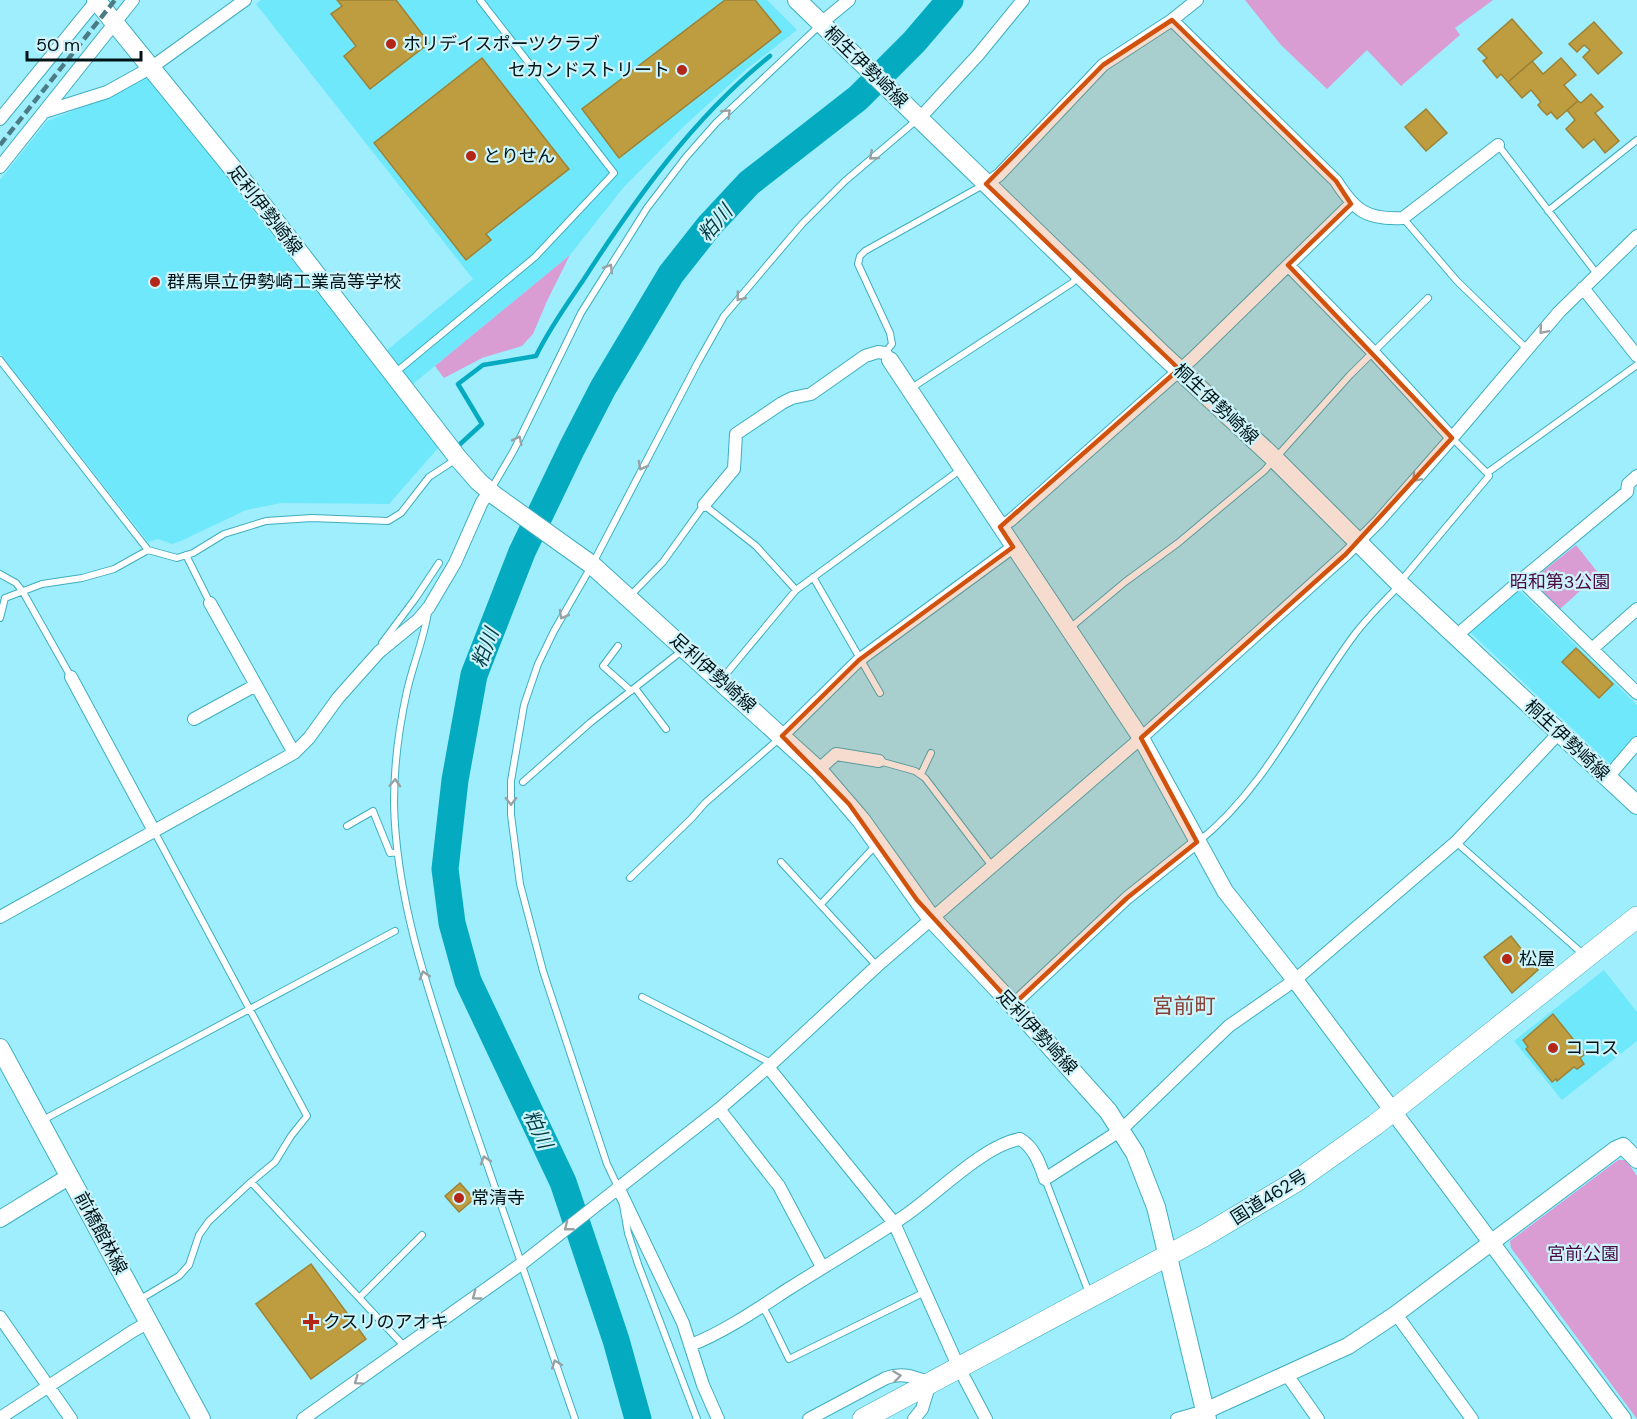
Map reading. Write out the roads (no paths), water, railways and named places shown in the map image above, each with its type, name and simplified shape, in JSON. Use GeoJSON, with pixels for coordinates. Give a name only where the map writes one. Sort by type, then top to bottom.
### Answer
{"type":"FeatureCollection","features":[{"type":"Feature","properties":{"kind":"highway","name":"国道462号"},"geometry":{"type":"LineString","coordinates":[[863,1419],[1168,1255],[1287,1187],[1393,1111],[1637,917]]}},
{"type":"Feature","properties":{"kind":"main road","name":"足利伊勢崎線"},"geometry":{"type":"LineString","coordinates":[[96,0],[152,67],[458,458],[492,493],[590,563],[818,770],[849,804],[930,918],[1092,1092],[1121,1130],[1135,1153],[1147,1180],[1168,1255],[1206,1415]]}},
{"type":"Feature","properties":{"kind":"main road","name":"桐生伊勢崎線"},"geometry":{"type":"LineString","coordinates":[[797,0],[1080,275],[1276,460],[1400,583],[1637,805]]}},
{"type":"Feature","properties":{"kind":"main road","name":"前橋館林線"},"geometry":{"type":"LineString","coordinates":[[0,1048],[201,1419]]}},
{"type":"Feature","properties":{"kind":"street"},"geometry":{"type":"LineString","coordinates":[[0,119],[96,0]]}},
{"type":"Feature","properties":{"kind":"street"},"geometry":{"type":"LineString","coordinates":[[2,161],[134,0]]}},
{"type":"Feature","properties":{"kind":"street"},"geometry":{"type":"LineString","coordinates":[[44,112],[107,92],[152,67],[245,0]]}},
{"type":"Feature","properties":{"kind":"street"},"geometry":{"type":"LineString","coordinates":[[824,26],[849,0]]}},
{"type":"Feature","properties":{"kind":"street"},"geometry":{"type":"LineString","coordinates":[[917,117],[978,55],[1023,0]]}},
{"type":"Feature","properties":{"kind":"street"},"geometry":{"type":"LineString","coordinates":[[986,184],[999,175],[1103,65],[1172,20],[1197,0]]}},
{"type":"Feature","properties":{"kind":"street"},"geometry":{"type":"LineString","coordinates":[[1172,20],[1336,181],[1350,204],[1362,211],[1384,219],[1403,218],[1498,145]]}},
{"type":"Feature","properties":{"kind":"street"},"geometry":{"type":"LineString","coordinates":[[1000,527],[1011,520],[1179,370],[1350,204]]}},
{"type":"Feature","properties":{"kind":"street"},"geometry":{"type":"LineString","coordinates":[[303,1419],[522,1263],[719,1109],[930,918],[1141,738],[1358,542],[1452,438],[1558,312],[1637,236]]}},
{"type":"Feature","properties":{"kind":"street"},"geometry":{"type":"LineString","coordinates":[[1288,265],[1373,352],[1452,438]]}},
{"type":"Feature","properties":{"kind":"street"},"geometry":{"type":"LineString","coordinates":[[1583,288],[1637,356]]}},
{"type":"Feature","properties":{"kind":"street"},"geometry":{"type":"LineString","coordinates":[[704,505],[734,469],[736,434],[782,403],[792,398],[811,394],[865,356],[873,352],[888,356],[1141,738],[1225,891],[1295,980],[1623,1419]]}},
{"type":"Feature","properties":{"kind":"street"},"geometry":{"type":"LineString","coordinates":[[1456,636],[1627,492],[1628,484],[1637,476]]}},
{"type":"Feature","properties":{"kind":"street"},"geometry":{"type":"LineString","coordinates":[[0,917],[294,753],[309,738],[338,698],[380,652],[418,620],[429,607],[455,563],[482,502],[492,493]]}},
{"type":"Feature","properties":{"kind":"street"},"geometry":{"type":"LineString","coordinates":[[782,736],[859,660],[1013,547]]}},
{"type":"Feature","properties":{"kind":"street"},"geometry":{"type":"LineString","coordinates":[[1521,580],[1637,693]]}},
{"type":"Feature","properties":{"kind":"street"},"geometry":{"type":"LineString","coordinates":[[210,603],[294,753]]}},
{"type":"Feature","properties":{"kind":"street"},"geometry":{"type":"LineString","coordinates":[[1592,649],[1637,609]]}},
{"type":"Feature","properties":{"kind":"street"},"geometry":{"type":"LineString","coordinates":[[71,676],[154,831]]}},
{"type":"Feature","properties":{"kind":"street"},"geometry":{"type":"LineString","coordinates":[[194,719],[256,685]]}},
{"type":"Feature","properties":{"kind":"street"},"geometry":{"type":"LineString","coordinates":[[692,1345],[705,1340],[894,1223],[976,1161],[1013,1140],[1020,1139],[1026,1142],[1041,1166],[1045,1179],[1121,1130],[1229,1026],[1295,980],[1456,842],[1559,733]]}},
{"type":"Feature","properties":{"kind":"street"},"geometry":{"type":"LineString","coordinates":[[1607,778],[1637,743]]}},
{"type":"Feature","properties":{"kind":"street"},"geometry":{"type":"LineString","coordinates":[[818,770],[836,754],[879,761]]}},
{"type":"Feature","properties":{"kind":"street"},"geometry":{"type":"LineString","coordinates":[[1013,1005],[1127,898],[1197,842]]}},
{"type":"Feature","properties":{"kind":"street"},"geometry":{"type":"LineString","coordinates":[[770,1065],[894,1223],[959,1368],[986,1419]]}},
{"type":"Feature","properties":{"kind":"street"},"geometry":{"type":"LineString","coordinates":[[719,1109],[779,1186],[822,1267]]}},
{"type":"Feature","properties":{"kind":"street"},"geometry":{"type":"LineString","coordinates":[[1177,1419],[1206,1415],[1348,1346],[1396,1314],[1616,1149],[1623,1146],[1637,1160]]}},
{"type":"Feature","properties":{"kind":"street"},"geometry":{"type":"LineString","coordinates":[[0,1219],[70,1176]]}},
{"type":"Feature","properties":{"kind":"street"},"geometry":{"type":"LineString","coordinates":[[617,1191],[692,1345],[703,1384],[718,1419]]}},
{"type":"Feature","properties":{"kind":"street"},"geometry":{"type":"LineString","coordinates":[[1396,1314],[1472,1419]]}},
{"type":"Feature","properties":{"kind":"street"},"geometry":{"type":"LineString","coordinates":[[0,1317],[71,1419]]}},
{"type":"Feature","properties":{"kind":"street"},"geometry":{"type":"LineString","coordinates":[[0,1418],[149,1322]]}},
{"type":"Feature","properties":{"kind":"street"},"geometry":{"type":"LineString","coordinates":[[809,1419],[897,1374],[909,1375],[930,1383],[922,1409],[914,1419]]}},
{"type":"Feature","properties":{"kind":"street"},"geometry":{"type":"LineString","coordinates":[[1287,1375],[1318,1419]]}},
{"type":"Feature","properties":{"kind":"lane"},"geometry":{"type":"LineString","coordinates":[[394,375],[535,257],[614,173],[480,0]]}},
{"type":"Feature","properties":{"kind":"lane"},"geometry":{"type":"LineString","coordinates":[[492,493],[580,313],[647,208],[686,157],[716,123],[824,26]]}},
{"type":"Feature","properties":{"kind":"lane"},"geometry":{"type":"LineString","coordinates":[[697,1419],[638,1264],[617,1191],[558,1016],[525,905],[514,849],[511,814],[511,781],[518,736],[524,705],[538,664],[724,316],[802,224],[845,181],[917,117]]}},
{"type":"Feature","properties":{"kind":"lane"},"geometry":{"type":"LineString","coordinates":[[1548,211],[1637,140]]}},
{"type":"Feature","properties":{"kind":"lane"},"geometry":{"type":"LineString","coordinates":[[1498,145],[1598,275]]}},
{"type":"Feature","properties":{"kind":"lane"},"geometry":{"type":"LineString","coordinates":[[888,356],[892,344],[890,333],[858,264],[860,256],[865,251],[986,184]]}},
{"type":"Feature","properties":{"kind":"lane"},"geometry":{"type":"LineString","coordinates":[[1403,218],[1457,281],[1527,350]]}},
{"type":"Feature","properties":{"kind":"lane"},"geometry":{"type":"LineString","coordinates":[[909,389],[1072,283],[1080,275]]}},
{"type":"Feature","properties":{"kind":"lane"},"geometry":{"type":"LineString","coordinates":[[1069,629],[1125,582],[1179,543],[1276,460],[1350,375],[1428,298]]}},
{"type":"Feature","properties":{"kind":"lane"},"geometry":{"type":"LineString","coordinates":[[0,360],[148,550],[177,558],[224,534],[266,521],[312,518],[388,521],[401,513],[429,477],[458,458]]}},
{"type":"Feature","properties":{"kind":"lane"},"geometry":{"type":"LineString","coordinates":[[1487,473],[1637,365]]}},
{"type":"Feature","properties":{"kind":"lane"},"geometry":{"type":"LineString","coordinates":[[1197,842],[1220,824],[1247,793],[1271,761],[1356,633],[1489,476],[1452,438]]}},
{"type":"Feature","properties":{"kind":"lane"},"geometry":{"type":"LineString","coordinates":[[721,680],[796,590],[961,468]]}},
{"type":"Feature","properties":{"kind":"lane"},"geometry":{"type":"LineString","coordinates":[[629,597],[663,562],[704,505],[756,546],[796,590]]}},
{"type":"Feature","properties":{"kind":"lane"},"geometry":{"type":"LineString","coordinates":[[0,618],[5,598],[42,584],[82,578],[114,569],[148,550]]}},
{"type":"Feature","properties":{"kind":"lane"},"geometry":{"type":"LineString","coordinates":[[186,555],[210,603]]}},
{"type":"Feature","properties":{"kind":"lane"},"geometry":{"type":"LineString","coordinates":[[380,652],[382,643],[416,599],[439,563]]}},
{"type":"Feature","properties":{"kind":"lane"},"geometry":{"type":"LineString","coordinates":[[0,574],[16,583],[23,592],[71,676]]}},
{"type":"Feature","properties":{"kind":"lane"},"geometry":{"type":"LineString","coordinates":[[813,577],[880,693]]}},
{"type":"Feature","properties":{"kind":"lane"},"geometry":{"type":"LineString","coordinates":[[429,607],[422,644],[408,688],[399,729],[394,803],[397,852],[410,927],[426,981],[575,1419]]}},
{"type":"Feature","properties":{"kind":"lane"},"geometry":{"type":"LineString","coordinates":[[618,646],[603,666],[633,690],[666,729]]}},
{"type":"Feature","properties":{"kind":"lane"},"geometry":{"type":"LineString","coordinates":[[523,782],[591,722],[685,648]]}},
{"type":"Feature","properties":{"kind":"lane"},"geometry":{"type":"LineString","coordinates":[[630,878],[705,803],[782,736]]}},
{"type":"Feature","properties":{"kind":"lane"},"geometry":{"type":"LineString","coordinates":[[921,774],[931,753]]}},
{"type":"Feature","properties":{"kind":"lane"},"geometry":{"type":"LineString","coordinates":[[879,761],[921,774],[992,866]]}},
{"type":"Feature","properties":{"kind":"lane"},"geometry":{"type":"LineString","coordinates":[[347,826],[373,811],[390,853],[397,852]]}},
{"type":"Feature","properties":{"kind":"lane"},"geometry":{"type":"LineString","coordinates":[[137,1301],[179,1276],[189,1265],[199,1235],[209,1221],[275,1162],[307,1116],[154,831]]}},
{"type":"Feature","properties":{"kind":"lane"},"geometry":{"type":"LineString","coordinates":[[1456,842],[1587,958]]}},
{"type":"Feature","properties":{"kind":"lane"},"geometry":{"type":"LineString","coordinates":[[821,904],[878,844]]}},
{"type":"Feature","properties":{"kind":"lane"},"geometry":{"type":"LineString","coordinates":[[781,862],[877,966]]}},
{"type":"Feature","properties":{"kind":"lane"},"geometry":{"type":"LineString","coordinates":[[40,1122],[395,931]]}},
{"type":"Feature","properties":{"kind":"lane"},"geometry":{"type":"LineString","coordinates":[[642,997],[770,1065]]}},
{"type":"Feature","properties":{"kind":"lane"},"geometry":{"type":"LineString","coordinates":[[1045,1179],[1090,1296]]}},
{"type":"Feature","properties":{"kind":"lane"},"geometry":{"type":"LineString","coordinates":[[251,1182],[405,1347]]}},
{"type":"Feature","properties":{"kind":"lane"},"geometry":{"type":"LineString","coordinates":[[360,1297],[422,1235]]}},
{"type":"Feature","properties":{"kind":"lane"},"geometry":{"type":"LineString","coordinates":[[761,1306],[789,1359],[925,1292]]}},
{"type":"Feature","properties":{"kind":"waterway","name":"粕川"},"geometry":{"type":"LineString","coordinates":[[638,1419],[616,1340],[563,1182],[468,981],[452,923],[445,869],[455,780],[474,675],[522,552],[572,448],[603,388],[671,274],[709,226],[749,183],[858,98],[914,42],[950,0]]}},
{"type":"Feature","properties":{"kind":"waterway"},"geometry":{"type":"LineString","coordinates":[[458,446],[482,424],[458,384],[483,365],[536,356],[552,326],[624,219],[668,160],[716,105],[770,56]]}},
{"type":"Feature","properties":{"kind":"railway"},"geometry":{"type":"LineString","coordinates":[[0,145],[115,0]]}},
{"type":"Feature","properties":{"kind":"place","name":"ホリデイスポーツクラブ"},"geometry":{"type":"Point","coordinates":[391,44]}},
{"type":"Feature","properties":{"kind":"place","name":"セカンドストリート"},"geometry":{"type":"Point","coordinates":[682,70]}},
{"type":"Feature","properties":{"kind":"place","name":"とりせん"},"geometry":{"type":"Point","coordinates":[471,156]}},
{"type":"Feature","properties":{"kind":"place","name":"群馬県立伊勢崎工業高等学校"},"geometry":{"type":"Point","coordinates":[155,282]}},
{"type":"Feature","properties":{"kind":"place","name":"松屋"},"geometry":{"type":"Point","coordinates":[1507,959]}},
{"type":"Feature","properties":{"kind":"place","name":"ココス"},"geometry":{"type":"Point","coordinates":[1553,1048]}},
{"type":"Feature","properties":{"kind":"place","name":"常清寺"},"geometry":{"type":"Point","coordinates":[459,1198]}},
{"type":"Feature","properties":{"kind":"place","name":"クスリのアオキ"},"geometry":{"type":"Point","coordinates":[311,1322]}},
{"type":"Feature","properties":{"kind":"district","name":"宮前町"},"geometry":{"type":"Point","coordinates":[1184,1006]}},
{"type":"Feature","properties":{"kind":"park label","name":"昭和第3公園"},"geometry":{"type":"Point","coordinates":[1560,582]}},
{"type":"Feature","properties":{"kind":"park label","name":"宮前公園"},"geometry":{"type":"Point","coordinates":[1583,1254]}}]}
